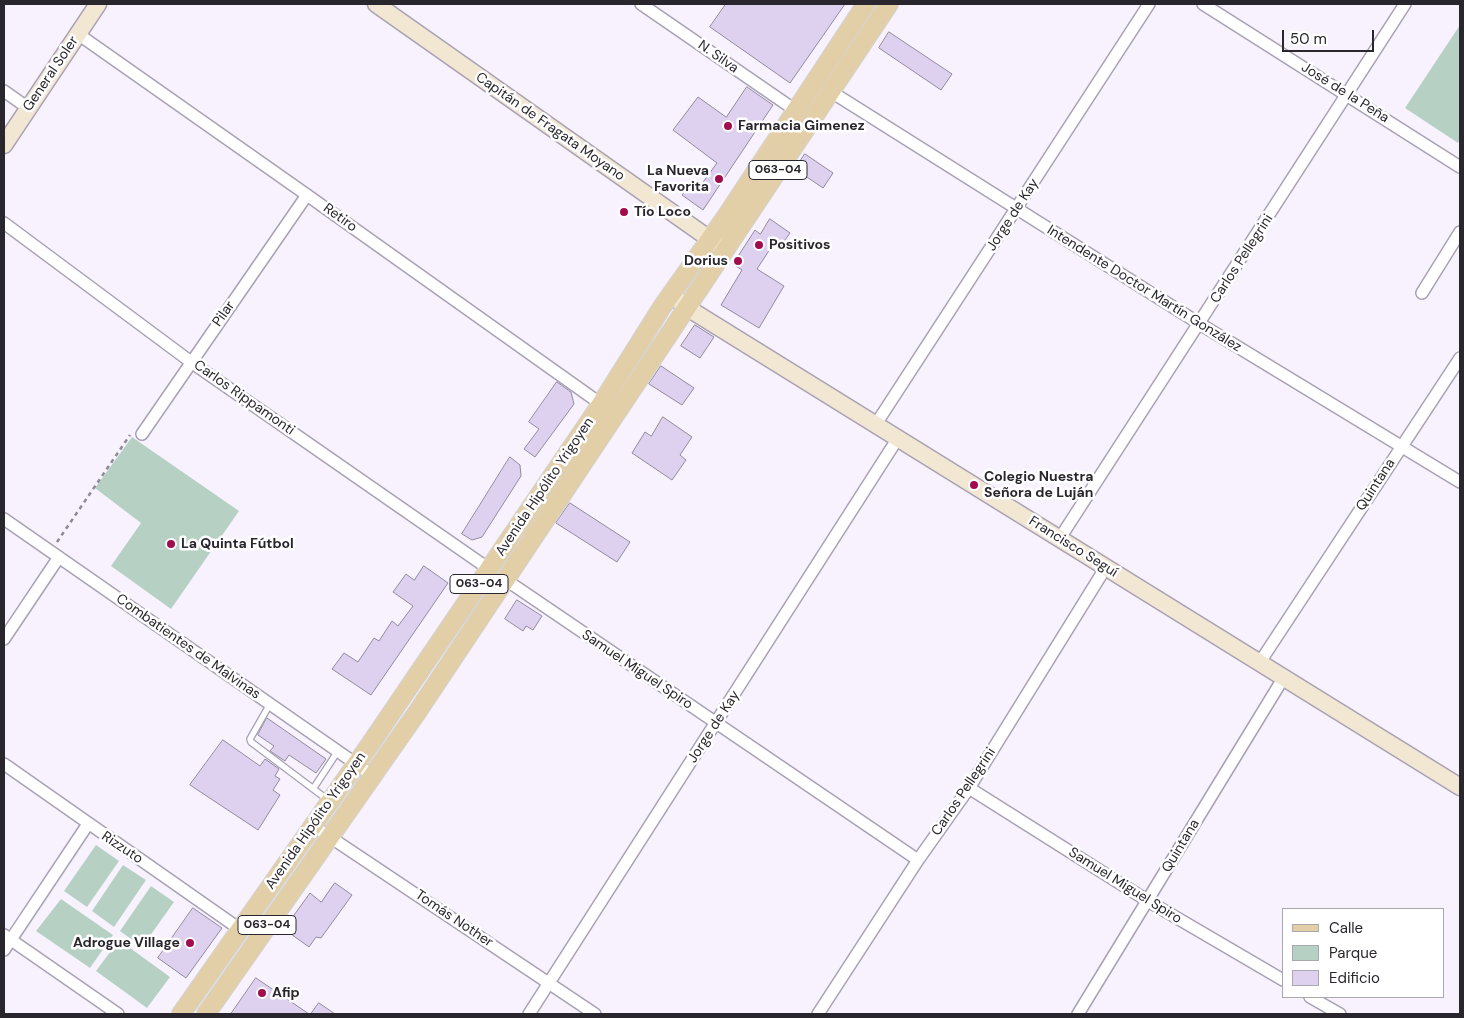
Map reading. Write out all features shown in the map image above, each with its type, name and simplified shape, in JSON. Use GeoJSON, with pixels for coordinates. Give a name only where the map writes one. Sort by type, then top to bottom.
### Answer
{"type":"FeatureCollection","features":[{"type":"Feature","properties":{"kind":"main road","name":"Avenida Hipólito Yrigoyen"},"geometry":{"type":"LineString","coordinates":[[181,1014],[241,930],[489,568],[866,4]]}},
{"type":"Feature","properties":{"kind":"main road","name":"Avenida Hipólito Yrigoyen"},"geometry":{"type":"LineString","coordinates":[[206,1014],[506,580],[686,306],[726,250],[889,4]]}},
{"type":"Feature","properties":{"kind":"street","name":"General Soler"},"geometry":{"type":"LineString","coordinates":[[4,145],[98,4]]}},
{"type":"Feature","properties":{"kind":"street","name":"Capitán de Fragata Moyano"},"geometry":{"type":"LineString","coordinates":[[376,4],[726,250]]}},
{"type":"Feature","properties":{"kind":"street","name":"N. Silva"},"geometry":{"type":"LineString","coordinates":[[641,4],[795,110]]}},
{"type":"Feature","properties":{"kind":"street","name":"Jorge de Kay"},"geometry":{"type":"LineString","coordinates":[[876,424],[1149,4]]}},
{"type":"Feature","properties":{"kind":"street","name":"José de la Peña"},"geometry":{"type":"LineString","coordinates":[[1204,4],[1460,167]]}},
{"type":"Feature","properties":{"kind":"street","name":"Carlos Pellegrini"},"geometry":{"type":"LineString","coordinates":[[1060,538],[1348,96],[1405,4]]}},
{"type":"Feature","properties":{"kind":"street","name":"Retiro"},"geometry":{"type":"LineString","coordinates":[[78,34],[308,195],[600,404]]}},
{"type":"Feature","properties":{"kind":"street"},"geometry":{"type":"LineString","coordinates":[[4,91],[28,108]]}},
{"type":"Feature","properties":{"kind":"street","name":"Intendente Doctor Martín González"},"geometry":{"type":"LineString","coordinates":[[830,91],[1016,210],[1400,448],[1460,482]]}},
{"type":"Feature","properties":{"kind":"street","name":"Pilar"},"geometry":{"type":"LineString","coordinates":[[142,434],[308,195]]}},
{"type":"Feature","properties":{"kind":"street","name":"Carlos Rippamonti"},"geometry":{"type":"LineString","coordinates":[[4,223],[192,362],[489,568]]}},
{"type":"Feature","properties":{"kind":"street"},"geometry":{"type":"LineString","coordinates":[[1422,293],[1460,232]]}},
{"type":"Feature","properties":{"kind":"street"},"geometry":{"type":"LineString","coordinates":[[671,294],[686,306]]}},
{"type":"Feature","properties":{"kind":"street","name":"Francisco Seguí"},"geometry":{"type":"LineString","coordinates":[[686,306],[1460,787]]}},
{"type":"Feature","properties":{"kind":"street","name":"Quintana"},"geometry":{"type":"LineString","coordinates":[[1260,662],[1460,358]]}},
{"type":"Feature","properties":{"kind":"street","name":"Jorge de Kay"},"geometry":{"type":"LineString","coordinates":[[529,1014],[898,438]]}},
{"type":"Feature","properties":{"kind":"street","name":"Combatientes de Malvinas"},"geometry":{"type":"LineString","coordinates":[[4,519],[372,775]]}},
{"type":"Feature","properties":{"kind":"street"},"geometry":{"type":"LineString","coordinates":[[4,639],[55,554]]}},
{"type":"Feature","properties":{"kind":"street","name":"Carlos Pellegrini"},"geometry":{"type":"LineString","coordinates":[[818,1014],[918,860],[969,788],[1106,567]]}},
{"type":"Feature","properties":{"kind":"street","name":"Samuel Miguel Spiro"},"geometry":{"type":"LineString","coordinates":[[506,580],[918,860]]}},
{"type":"Feature","properties":{"kind":"street","name":"Quintana"},"geometry":{"type":"LineString","coordinates":[[1078,1014],[1284,677]]}},
{"type":"Feature","properties":{"kind":"street","name":"Rizzuto"},"geometry":{"type":"LineString","coordinates":[[4,764],[241,930]]}},
{"type":"Feature","properties":{"kind":"street","name":"Samuel Miguel Spiro"},"geometry":{"type":"LineString","coordinates":[[969,788],[1148,901],[1282,979]]}},
{"type":"Feature","properties":{"kind":"street"},"geometry":{"type":"LineString","coordinates":[[88,824],[6,942],[118,1014]]}},
{"type":"Feature","properties":{"kind":"street","name":"Tomás Nother"},"geometry":{"type":"LineString","coordinates":[[312,825],[595,1014]]}},
{"type":"Feature","properties":{"kind":"street"},"geometry":{"type":"LineString","coordinates":[[1312,998],[1340,1014]]}},
{"type":"Feature","properties":{"kind":"lane"},"geometry":{"type":"LineString","coordinates":[[270,704],[250,739],[251,742],[329,802]]}},
{"type":"Feature","properties":{"kind":"lane"},"geometry":{"type":"LineString","coordinates":[[313,788],[338,751]]}},
{"type":"Feature","properties":{"kind":"path"},"geometry":{"type":"LineString","coordinates":[[55,554],[133,431],[142,434]]}},
{"type":"Feature","properties":{"kind":"green space"},"geometry":{"type":"Polygon","coordinates":[[[1460,25],[1460,139],[1458,143],[1405,108],[1460,25]]]}},
{"type":"Feature","properties":{"kind":"green space","name":"La Quinta Fútbol"},"geometry":{"type":"Polygon","coordinates":[[[132,437],[239,511],[171,609],[111,566],[141,523],[95,488],[132,437]]]}},
{"type":"Feature","properties":{"kind":"green space"},"geometry":{"type":"Polygon","coordinates":[[[96,845],[119,861],[87,907],[64,891],[96,845]]]}},
{"type":"Feature","properties":{"kind":"green space"},"geometry":{"type":"Polygon","coordinates":[[[123,865],[146,880],[114,927],[92,911],[123,865]]]}},
{"type":"Feature","properties":{"kind":"green space"},"geometry":{"type":"Polygon","coordinates":[[[151,886],[174,902],[142,947],[120,931],[151,886]]]}},
{"type":"Feature","properties":{"kind":"green space"},"geometry":{"type":"Polygon","coordinates":[[[61,899],[113,935],[90,968],[36,931],[61,899]]]}},
{"type":"Feature","properties":{"kind":"green space"},"geometry":{"type":"Polygon","coordinates":[[[119,940],[170,977],[147,1008],[96,971],[119,940]]]}},
{"type":"Feature","properties":{"kind":"building"},"geometry":{"type":"Polygon","coordinates":[[[726,4],[845,4],[790,83],[710,27],[726,4]]]}},
{"type":"Feature","properties":{"kind":"building"},"geometry":{"type":"Polygon","coordinates":[[[889,32],[952,74],[941,90],[879,48],[889,32]]]}},
{"type":"Feature","properties":{"kind":"building"},"geometry":{"type":"Polygon","coordinates":[[[747,87],[773,105],[703,210],[682,195],[693,179],[701,185],[717,163],[673,130],[698,97],[726,117],[747,87]]]}},
{"type":"Feature","properties":{"kind":"building"},"geometry":{"type":"Polygon","coordinates":[[[805,154],[833,173],[823,188],[795,169],[805,154]]]}},
{"type":"Feature","properties":{"kind":"building"},"geometry":{"type":"Polygon","coordinates":[[[770,219],[790,233],[780,247],[774,243],[757,269],[784,286],[759,328],[721,305],[742,270],[733,264],[755,230],[760,234],[770,219]]]}},
{"type":"Feature","properties":{"kind":"building"},"geometry":{"type":"Polygon","coordinates":[[[695,325],[714,337],[700,358],[681,346],[695,325]]]}},
{"type":"Feature","properties":{"kind":"building"},"geometry":{"type":"Polygon","coordinates":[[[661,366],[694,388],[682,405],[649,384],[661,366]]]}},
{"type":"Feature","properties":{"kind":"building"},"geometry":{"type":"Polygon","coordinates":[[[557,382],[571,392],[574,404],[535,457],[524,449],[539,429],[529,422],[557,382]]]}},
{"type":"Feature","properties":{"kind":"building"},"geometry":{"type":"Polygon","coordinates":[[[663,417],[692,437],[680,455],[686,460],[672,480],[632,453],[645,432],[651,436],[663,417]]]}},
{"type":"Feature","properties":{"kind":"building"},"geometry":{"type":"Polygon","coordinates":[[[510,457],[520,465],[521,476],[482,537],[472,540],[462,534],[510,457]]]}},
{"type":"Feature","properties":{"kind":"building"},"geometry":{"type":"Polygon","coordinates":[[[570,503],[630,542],[617,562],[556,523],[570,503]]]}},
{"type":"Feature","properties":{"kind":"building"},"geometry":{"type":"Polygon","coordinates":[[[424,566],[448,583],[371,695],[332,669],[344,653],[358,662],[374,638],[379,641],[392,621],[398,626],[413,606],[393,592],[406,574],[414,580],[424,566]]]}},
{"type":"Feature","properties":{"kind":"building"},"geometry":{"type":"Polygon","coordinates":[[[517,600],[542,616],[533,630],[526,626],[523,631],[505,619],[517,600]]]}},
{"type":"Feature","properties":{"kind":"building"},"geometry":{"type":"Polygon","coordinates":[[[267,718],[326,759],[316,773],[289,755],[285,761],[270,751],[274,746],[258,735],[267,718]]]}},
{"type":"Feature","properties":{"kind":"building"},"geometry":{"type":"Polygon","coordinates":[[[223,740],[260,766],[265,759],[279,769],[275,776],[280,779],[273,790],[280,795],[258,830],[190,785],[223,740]]]}},
{"type":"Feature","properties":{"kind":"building"},"geometry":{"type":"Polygon","coordinates":[[[335,883],[352,895],[321,938],[316,937],[309,947],[284,929],[310,893],[321,902],[335,883]]]}},
{"type":"Feature","properties":{"kind":"building","name":"Adrogue Village"},"geometry":{"type":"Polygon","coordinates":[[[193,908],[222,928],[186,978],[158,958],[193,908]]]}},
{"type":"Feature","properties":{"kind":"building","name":"Afip"},"geometry":{"type":"Polygon","coordinates":[[[256,978],[309,1014],[231,1014],[256,978]]]}},
{"type":"Feature","properties":{"kind":"building"},"geometry":{"type":"Polygon","coordinates":[[[319,1003],[335,1014],[311,1014],[319,1003]]]}},
{"type":"Feature","properties":{"kind":"place","name":"Farmacia Gimenez"},"geometry":{"type":"Point","coordinates":[728,126]}},
{"type":"Feature","properties":{"kind":"place","name":"La Nueva Favorita"},"geometry":{"type":"Point","coordinates":[719,179]}},
{"type":"Feature","properties":{"kind":"place","name":"Tío Loco"},"geometry":{"type":"Point","coordinates":[624,212]}},
{"type":"Feature","properties":{"kind":"place","name":"Positivos"},"geometry":{"type":"Point","coordinates":[759,245]}},
{"type":"Feature","properties":{"kind":"place","name":"Dorius"},"geometry":{"type":"Point","coordinates":[738,261]}},
{"type":"Feature","properties":{"kind":"place","name":"Colegio Nuestra Señora de Luján"},"geometry":{"type":"Point","coordinates":[974,485]}},
{"type":"Feature","properties":{"kind":"place","name":"La Quinta Fútbol"},"geometry":{"type":"Point","coordinates":[171,544]}},
{"type":"Feature","properties":{"kind":"place","name":"Adrogue Village"},"geometry":{"type":"Point","coordinates":[190,943]}},
{"type":"Feature","properties":{"kind":"place","name":"Afip"},"geometry":{"type":"Point","coordinates":[262,993]}}]}
